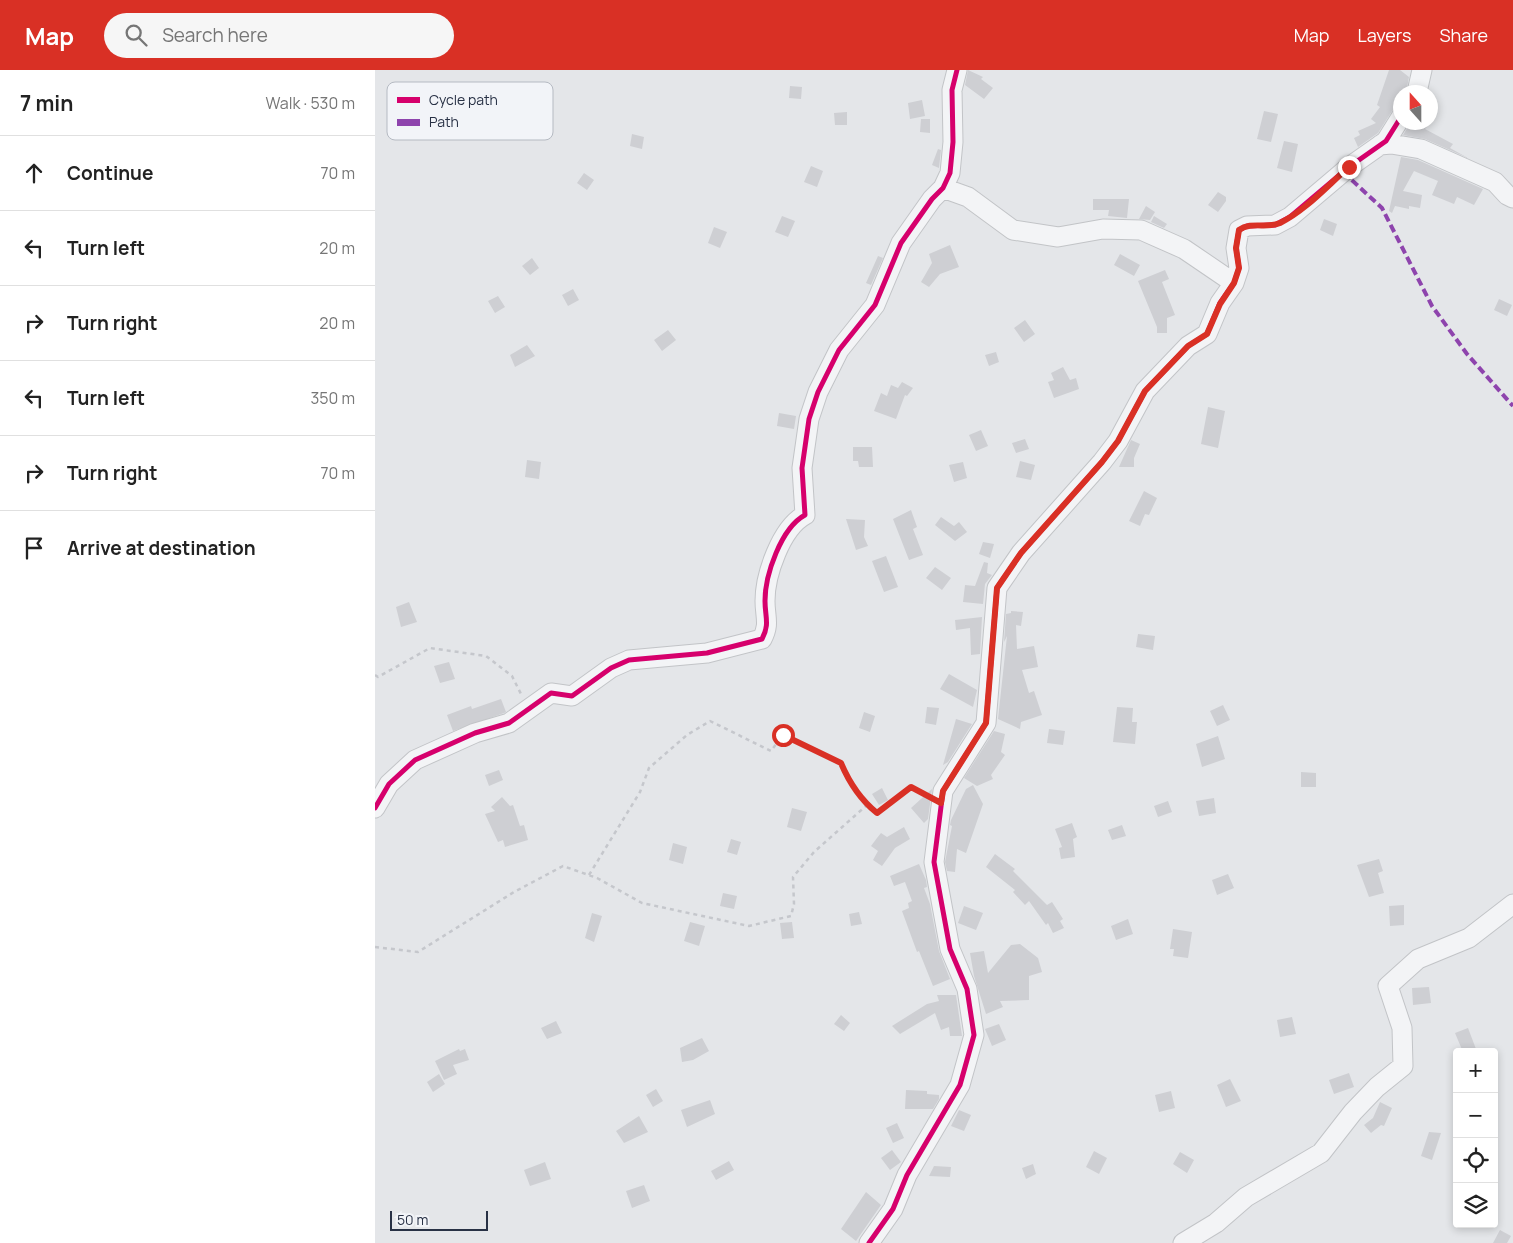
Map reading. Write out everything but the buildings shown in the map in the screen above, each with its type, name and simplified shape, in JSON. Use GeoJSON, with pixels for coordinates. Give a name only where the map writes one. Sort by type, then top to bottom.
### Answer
{"type":"FeatureCollection","features":[{"type":"Feature","properties":{"kind":"street"},"geometry":{"type":"LineString","coordinates":[[375,808],[389,784],[415,760],[475,734],[509,723],[551,693],[572,696],[611,668],[629,660],[707,653],[762,639],[767,629],[766,580],[788,531],[796,520],[805,515],[802,468],[809,419],[818,392],[839,350],[875,305],[901,243],[932,199],[943,188],[950,173],[953,142],[952,90],[957,70]]}},
{"type":"Feature","properties":{"kind":"street"},"geometry":{"type":"LineString","coordinates":[[1419,85],[1422,70]]}},
{"type":"Feature","properties":{"kind":"street"},"geometry":{"type":"LineString","coordinates":[[869,1243],[893,1209],[907,1175],[960,1085],[974,1035],[967,989],[950,949],[934,862],[943,791],[986,723],[997,588],[1021,553],[1102,462],[1118,441],[1145,391],[1188,346],[1207,334],[1220,304],[1234,283],[1239,268],[1236,248],[1239,230],[1247,226],[1275,225],[1290,217],[1349,167],[1386,141],[1393,129]]}},
{"type":"Feature","properties":{"kind":"street"},"geometry":{"type":"LineString","coordinates":[[1380,145],[1391,144],[1421,149],[1495,182],[1507,195],[1513,198]]}},
{"type":"Feature","properties":{"kind":"street"},"geometry":{"type":"LineString","coordinates":[[943,188],[969,197],[1013,230],[1058,236],[1103,229],[1141,230],[1184,249],[1234,283]]}},
{"type":"Feature","properties":{"kind":"street"},"geometry":{"type":"LineString","coordinates":[[1183,1243],[1217,1223],[1246,1197],[1321,1153],[1353,1112],[1377,1087],[1403,1066],[1402,1028],[1388,986],[1418,959],[1469,938],[1513,904]]}},
{"type":"Feature","properties":{"kind":"path"},"geometry":{"type":"LineString","coordinates":[[375,675],[378,677],[430,648],[486,656],[512,676],[528,709]]}},
{"type":"Feature","properties":{"kind":"path"},"geometry":{"type":"LineString","coordinates":[[589,875],[641,792],[649,768],[687,735],[710,721],[771,751],[783,735],[841,763],[847,777],[867,805],[877,813],[911,787],[941,803]]}},
{"type":"Feature","properties":{"kind":"path"},"geometry":{"type":"LineString","coordinates":[[375,947],[418,952],[514,892],[563,866],[589,875],[642,903],[749,926],[791,916],[794,904],[793,877],[814,852],[867,805]]}},
{"type":"Feature","properties":{"kind":"marked path"},"geometry":{"type":"LineString","coordinates":[[1343,172],[1382,208],[1432,306],[1467,354],[1513,406]]}},
{"type":"Feature","properties":{"kind":"cycle path"},"geometry":{"type":"LineString","coordinates":[[375,808],[389,784],[415,760],[475,733],[509,723],[551,693],[572,696],[611,668],[629,660],[707,653],[762,639],[766,625],[765,601],[771,566],[789,530],[796,521],[805,515],[802,468],[809,419],[818,392],[839,350],[875,305],[901,243],[932,199],[943,188],[950,173],[953,142],[952,90],[957,70]]}},
{"type":"Feature","properties":{"kind":"cycle path"},"geometry":{"type":"LineString","coordinates":[[869,1243],[893,1209],[907,1175],[960,1085],[974,1035],[967,989],[950,949],[934,862],[943,791],[986,723],[997,588],[1021,553],[1102,462],[1118,441],[1145,391],[1188,346],[1207,334],[1220,303],[1234,283],[1239,268],[1236,248],[1239,230],[1247,226],[1275,225],[1290,217],[1349,167],[1386,141],[1393,130]]}},
{"type":"Feature","properties":{"kind":"route"},"geometry":{"type":"LineString","coordinates":[[783,735],[841,763],[847,777],[867,805],[877,813],[911,787],[941,803],[943,791],[986,723],[997,588],[1021,553],[1079,490],[1118,441],[1145,391],[1188,346],[1207,334],[1220,304],[1234,283],[1239,268],[1236,248],[1239,230],[1247,226],[1275,225],[1290,217],[1307,205],[1349,167]]}}]}
